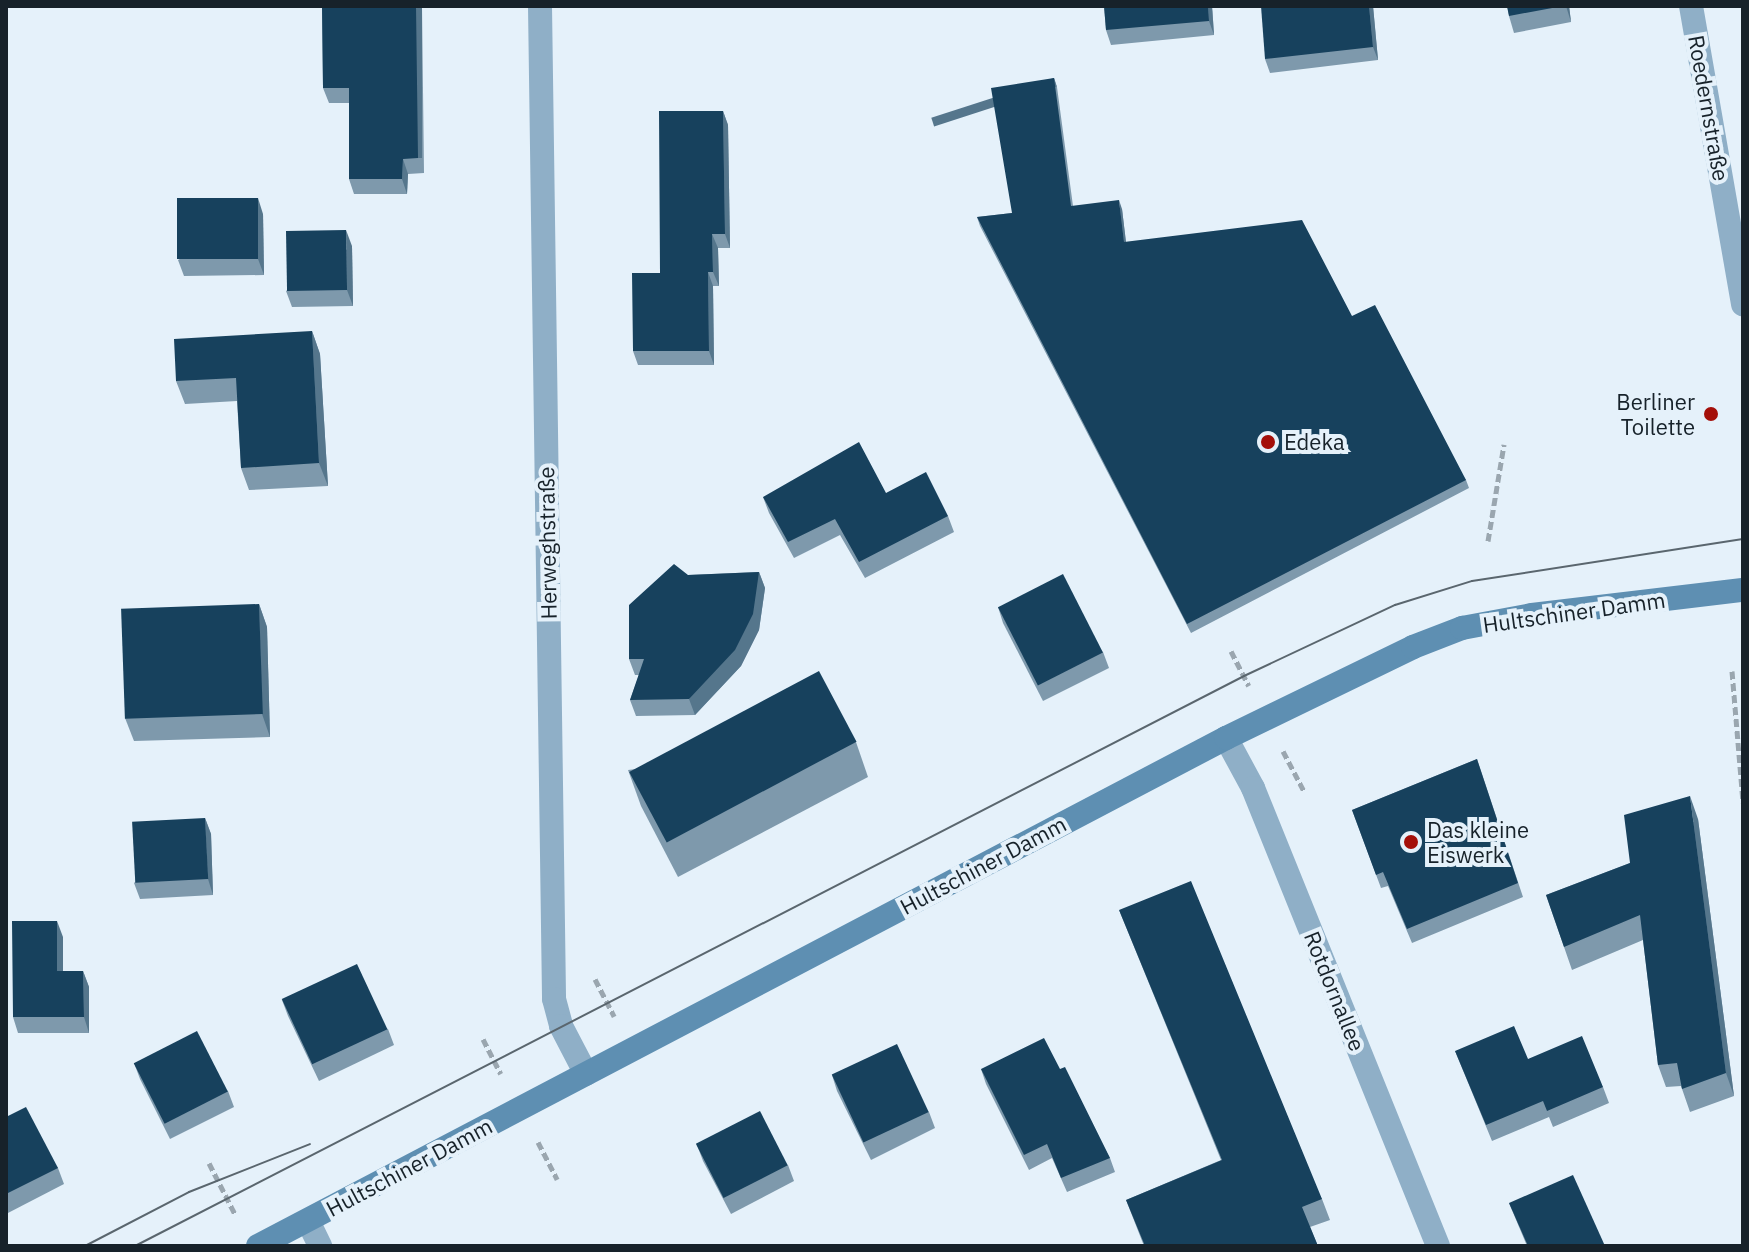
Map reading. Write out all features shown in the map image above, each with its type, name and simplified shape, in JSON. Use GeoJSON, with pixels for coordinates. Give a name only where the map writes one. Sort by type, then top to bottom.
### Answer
{"type":"FeatureCollection","features":[{"type":"Feature","properties":{"kind":"main road","name":"Hultschiner Damm"},"geometry":{"type":"LineString","coordinates":[[258,1246],[1226,738],[1462,628],[1623,602],[1743,590]]}},
{"type":"Feature","properties":{"kind":"street","name":"Herweghstraße"},"geometry":{"type":"LineString","coordinates":[[540,6],[554,999],[561,1026],[586,1074]]}},
{"type":"Feature","properties":{"kind":"street","name":"Roedernstraße"},"geometry":{"type":"LineString","coordinates":[[1691,6],[1743,304]]}},
{"type":"Feature","properties":{"kind":"street","name":"Rotdornallee"},"geometry":{"type":"LineString","coordinates":[[1226,738],[1253,788],[1438,1246]]}},
{"type":"Feature","properties":{"kind":"street"},"geometry":{"type":"LineString","coordinates":[[308,1221],[320,1246]]}},
{"type":"Feature","properties":{"kind":"path"},"geometry":{"type":"LineString","coordinates":[[1488,541],[1504,444]]}},
{"type":"Feature","properties":{"kind":"path"},"geometry":{"type":"LineString","coordinates":[[1732,671],[1743,803]]}},
{"type":"Feature","properties":{"kind":"path"},"geometry":{"type":"LineString","coordinates":[[209,1163],[239,1222]]}},
{"type":"Feature","properties":{"kind":"building"},"geometry":{"type":"Polygon","coordinates":[[[322,6],[416,6],[418,158],[403,159],[402,179],[349,179],[349,88],[323,88],[322,6]]]}},
{"type":"Feature","properties":{"kind":"building"},"geometry":{"type":"Polygon","coordinates":[[[1104,6],[1208,6],[1209,21],[1106,30],[1104,6]]]}},
{"type":"Feature","properties":{"kind":"building"},"geometry":{"type":"Polygon","coordinates":[[[1261,6],[1369,6],[1373,47],[1265,59],[1261,6]]]}},
{"type":"Feature","properties":{"kind":"building"},"geometry":{"type":"Polygon","coordinates":[[[1507,6],[1563,6],[1509,16],[1507,6]]]}},
{"type":"Feature","properties":{"kind":"building","name":"Edeka"},"geometry":{"type":"Polygon","coordinates":[[[1054,78],[1071,206],[1119,200],[1124,242],[1302,220],[1352,316],[1375,305],[1466,480],[1187,624],[977,217],[1012,213],[991,88],[1054,78]]]}},
{"type":"Feature","properties":{"kind":"building"},"geometry":{"type":"Polygon","coordinates":[[[659,111],[723,111],[725,234],[712,234],[713,272],[708,272],[709,351],[633,351],[632,273],[660,273],[659,111]]]}},
{"type":"Feature","properties":{"kind":"building"},"geometry":{"type":"Polygon","coordinates":[[[177,198],[258,198],[258,259],[177,259],[177,198]]]}},
{"type":"Feature","properties":{"kind":"building"},"geometry":{"type":"Polygon","coordinates":[[[346,230],[347,290],[287,291],[286,231],[346,230]]]}},
{"type":"Feature","properties":{"kind":"building"},"geometry":{"type":"Polygon","coordinates":[[[312,331],[319,463],[241,468],[236,378],[176,381],[174,339],[312,331]]]}},
{"type":"Feature","properties":{"kind":"building"},"geometry":{"type":"Polygon","coordinates":[[[859,442],[886,493],[926,472],[948,516],[859,562],[835,519],[788,542],[763,497],[859,442]]]}},
{"type":"Feature","properties":{"kind":"building"},"geometry":{"type":"Polygon","coordinates":[[[674,564],[688,575],[759,572],[753,614],[735,650],[689,699],[630,700],[644,659],[629,659],[629,605],[674,564]]]}},
{"type":"Feature","properties":{"kind":"building"},"geometry":{"type":"Polygon","coordinates":[[[1063,574],[1103,652],[1038,686],[998,607],[1063,574]]]}},
{"type":"Feature","properties":{"kind":"building"},"geometry":{"type":"Polygon","coordinates":[[[259,604],[263,714],[125,719],[121,609],[259,604]]]}},
{"type":"Feature","properties":{"kind":"building"},"geometry":{"type":"Polygon","coordinates":[[[819,671],[857,742],[667,843],[629,772],[819,671]]]}},
{"type":"Feature","properties":{"kind":"building"},"geometry":{"type":"Polygon","coordinates":[[[1477,759],[1518,883],[1407,929],[1383,872],[1376,875],[1352,810],[1477,759]]]}},
{"type":"Feature","properties":{"kind":"building"},"geometry":{"type":"Polygon","coordinates":[[[1690,796],[1726,1073],[1682,1089],[1677,1063],[1658,1065],[1640,915],[1564,947],[1546,895],[1630,863],[1624,815],[1690,796]]]}},
{"type":"Feature","properties":{"kind":"building"},"geometry":{"type":"Polygon","coordinates":[[[205,818],[208,879],[135,883],[132,822],[205,818]]]}},
{"type":"Feature","properties":{"kind":"building"},"geometry":{"type":"Polygon","coordinates":[[[1191,881],[1322,1199],[1302,1207],[1318,1246],[1145,1246],[1126,1200],[1222,1160],[1119,910],[1191,881]]]}},
{"type":"Feature","properties":{"kind":"building"},"geometry":{"type":"Polygon","coordinates":[[[12,921],[57,921],[57,971],[83,971],[84,1017],[13,1017],[12,921]]]}},
{"type":"Feature","properties":{"kind":"building"},"geometry":{"type":"Polygon","coordinates":[[[357,964],[387,1029],[312,1064],[282,999],[357,964]]]}},
{"type":"Feature","properties":{"kind":"building"},"geometry":{"type":"Polygon","coordinates":[[[1514,1026],[1528,1059],[1582,1036],[1603,1087],[1547,1111],[1543,1101],[1486,1125],[1455,1051],[1514,1026]]]}},
{"type":"Feature","properties":{"kind":"building"},"geometry":{"type":"Polygon","coordinates":[[[197,1031],[228,1092],[165,1124],[134,1063],[197,1031]]]}},
{"type":"Feature","properties":{"kind":"building"},"geometry":{"type":"Polygon","coordinates":[[[1044,1038],[1060,1069],[1065,1067],[1110,1158],[1061,1178],[1047,1144],[1024,1155],[981,1069],[1044,1038]]]}},
{"type":"Feature","properties":{"kind":"building"},"geometry":{"type":"Polygon","coordinates":[[[897,1044],[929,1112],[863,1142],[832,1074],[897,1044]]]}},
{"type":"Feature","properties":{"kind":"building"},"geometry":{"type":"Polygon","coordinates":[[[26,1107],[58,1168],[6,1194],[6,1117],[26,1107]]]}},
{"type":"Feature","properties":{"kind":"building"},"geometry":{"type":"Polygon","coordinates":[[[760,1111],[788,1165],[724,1198],[696,1144],[760,1111]]]}},
{"type":"Feature","properties":{"kind":"building"},"geometry":{"type":"Polygon","coordinates":[[[1573,1175],[1605,1246],[1528,1246],[1509,1203],[1573,1175]]]}},
{"type":"Feature","properties":{"kind":"tram line"},"geometry":{"type":"LineString","coordinates":[[135,1246],[1244,676],[1395,605],[1472,581],[1743,539]]}},
{"type":"Feature","properties":{"kind":"tram line"},"geometry":{"type":"LineString","coordinates":[[85,1246],[189,1192],[310,1144]]}},
{"type":"Feature","properties":{"kind":"place","name":"Berliner Toilette"},"geometry":{"type":"Point","coordinates":[1711,414]}},
{"type":"Feature","properties":{"kind":"place","name":"Edeka"},"geometry":{"type":"Point","coordinates":[1268,442]}},
{"type":"Feature","properties":{"kind":"place","name":"Das kleine Eiswerk"},"geometry":{"type":"Point","coordinates":[1411,842]}}]}
